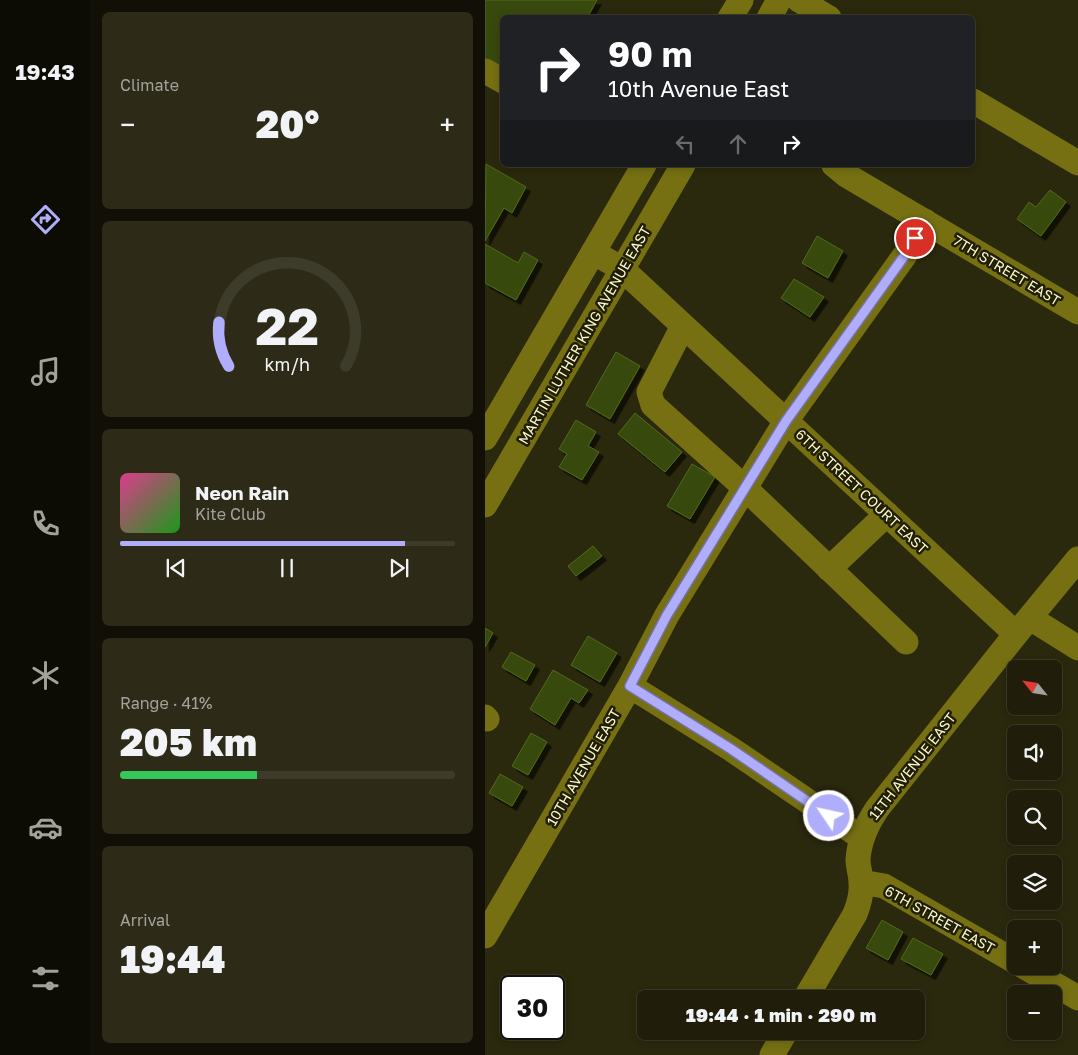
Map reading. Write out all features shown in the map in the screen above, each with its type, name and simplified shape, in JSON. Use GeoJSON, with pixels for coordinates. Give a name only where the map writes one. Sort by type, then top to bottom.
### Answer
{"type":"FeatureCollection","features":[{"type":"Feature","properties":{"kind":"street"},"geometry":{"type":"LineString","coordinates":[[732,15],[741,0]]}},
{"type":"Feature","properties":{"kind":"street"},"geometry":{"type":"LineString","coordinates":[[771,15],[779,0]]}},
{"type":"Feature","properties":{"kind":"street"},"geometry":{"type":"LineString","coordinates":[[799,0],[829,11]]}},
{"type":"Feature","properties":{"kind":"street"},"geometry":{"type":"LineString","coordinates":[[485,71],[500,79]]}},
{"type":"Feature","properties":{"kind":"street"},"geometry":{"type":"LineString","coordinates":[[975,103],[1078,163]]}},
{"type":"Feature","properties":{"kind":"street"},"geometry":{"type":"LineString","coordinates":[[485,438],[643,167]]}},
{"type":"Feature","properties":{"kind":"street","name":"MARTIN LUTHER KING AVENUE EAST"},"geometry":{"type":"LineString","coordinates":[[487,497],[682,167]]}},
{"type":"Feature","properties":{"kind":"street","name":"7TH STREET EAST"},"geometry":{"type":"LineString","coordinates":[[836,167],[845,175],[1078,312]]}},
{"type":"Feature","properties":{"kind":"street","name":"10TH AVENUE EAST"},"geometry":{"type":"LineString","coordinates":[[485,936],[630,686],[667,615],[786,421],[905,255],[925,221]]}},
{"type":"Feature","properties":{"kind":"street","name":"6TH STREET COURT EAST"},"geometry":{"type":"LineString","coordinates":[[593,252],[622,270],[887,514],[1023,626],[1078,648]]}},
{"type":"Feature","properties":{"kind":"street"},"geometry":{"type":"LineString","coordinates":[[683,326],[649,392],[653,405],[745,488],[906,642]]}},
{"type":"Feature","properties":{"kind":"street"},"geometry":{"type":"LineString","coordinates":[[829,569],[887,514]]}},
{"type":"Feature","properties":{"kind":"street","name":"11TH AVENUE EAST"},"geometry":{"type":"LineString","coordinates":[[810,990],[855,914],[859,903],[861,882],[858,860],[867,823],[1078,559]]}},
{"type":"Feature","properties":{"kind":"street"},"geometry":{"type":"LineString","coordinates":[[630,686],[731,749],[862,838]]}},
{"type":"Feature","properties":{"kind":"street","name":"6TH STREET EAST"},"geometry":{"type":"LineString","coordinates":[[861,882],[884,886],[1007,957]]}},
{"type":"Feature","properties":{"kind":"street"},"geometry":{"type":"LineString","coordinates":[[1038,975],[1078,998]]}},
{"type":"Feature","properties":{"kind":"street"},"geometry":{"type":"LineString","coordinates":[[772,1055],[781,1040]]}},
{"type":"Feature","properties":{"kind":"building"},"geometry":{"type":"Polygon","coordinates":[[[485,0],[597,0],[589,15],[500,15],[500,67],[485,59],[485,0]]]}},
{"type":"Feature","properties":{"kind":"building"},"geometry":{"type":"Polygon","coordinates":[[[486,164],[526,187],[512,213],[504,208],[485,241],[486,164]]]}},
{"type":"Feature","properties":{"kind":"building"},"geometry":{"type":"Polygon","coordinates":[[[1050,190],[1066,202],[1041,236],[1017,219],[1029,202],[1036,207],[1050,190]]]}},
{"type":"Feature","properties":{"kind":"building"},"geometry":{"type":"Polygon","coordinates":[[[817,236],[843,251],[828,278],[802,263],[817,236]]]}},
{"type":"Feature","properties":{"kind":"building"},"geometry":{"type":"Polygon","coordinates":[[[485,244],[518,263],[524,252],[538,260],[516,300],[485,283],[485,244]]]}},
{"type":"Feature","properties":{"kind":"building"},"geometry":{"type":"Polygon","coordinates":[[[794,279],[824,297],[810,317],[781,298],[794,279]]]}},
{"type":"Feature","properties":{"kind":"building"},"geometry":{"type":"Polygon","coordinates":[[[616,352],[640,366],[610,419],[586,405],[616,352]]]}},
{"type":"Feature","properties":{"kind":"building"},"geometry":{"type":"Polygon","coordinates":[[[635,413],[682,452],[665,472],[618,434],[635,413]]]}},
{"type":"Feature","properties":{"kind":"building"},"geometry":{"type":"Polygon","coordinates":[[[576,420],[596,432],[588,446],[599,452],[582,480],[559,467],[567,454],[559,449],[576,420]]]}},
{"type":"Feature","properties":{"kind":"building"},"geometry":{"type":"Polygon","coordinates":[[[692,464],[715,477],[690,519],[667,506],[692,464]]]}},
{"type":"Feature","properties":{"kind":"building"},"geometry":{"type":"Polygon","coordinates":[[[593,546],[602,556],[576,576],[568,566],[593,546]]]}},
{"type":"Feature","properties":{"kind":"building"},"geometry":{"type":"Polygon","coordinates":[[[485,628],[493,633],[485,647],[485,628]]]}},
{"type":"Feature","properties":{"kind":"building"},"geometry":{"type":"Polygon","coordinates":[[[588,636],[617,653],[600,682],[571,665],[588,636]]]}},
{"type":"Feature","properties":{"kind":"building"},"geometry":{"type":"Polygon","coordinates":[[[511,652],[535,665],[526,681],[502,667],[511,652]]]}},
{"type":"Feature","properties":{"kind":"building"},"geometry":{"type":"Polygon","coordinates":[[[553,670],[588,690],[579,703],[571,698],[555,725],[530,709],[553,670]]]}},
{"type":"Feature","properties":{"kind":"building"},"geometry":{"type":"Polygon","coordinates":[[[531,733],[547,742],[528,775],[512,766],[531,733]]]}},
{"type":"Feature","properties":{"kind":"building"},"geometry":{"type":"Polygon","coordinates":[[[500,774],[523,787],[512,806],[489,793],[500,774]]]}},
{"type":"Feature","properties":{"kind":"building"},"geometry":{"type":"Polygon","coordinates":[[[882,920],[903,932],[888,960],[866,948],[882,920]]]}},
{"type":"Feature","properties":{"kind":"building"},"geometry":{"type":"Polygon","coordinates":[[[913,938],[943,954],[931,975],[901,959],[913,938]]]}},
{"type":"Feature","properties":{"kind":"route"},"geometry":{"type":"LineString","coordinates":[[829,816],[731,749],[630,686],[667,615],[786,421],[905,255],[915,238]]}}]}
